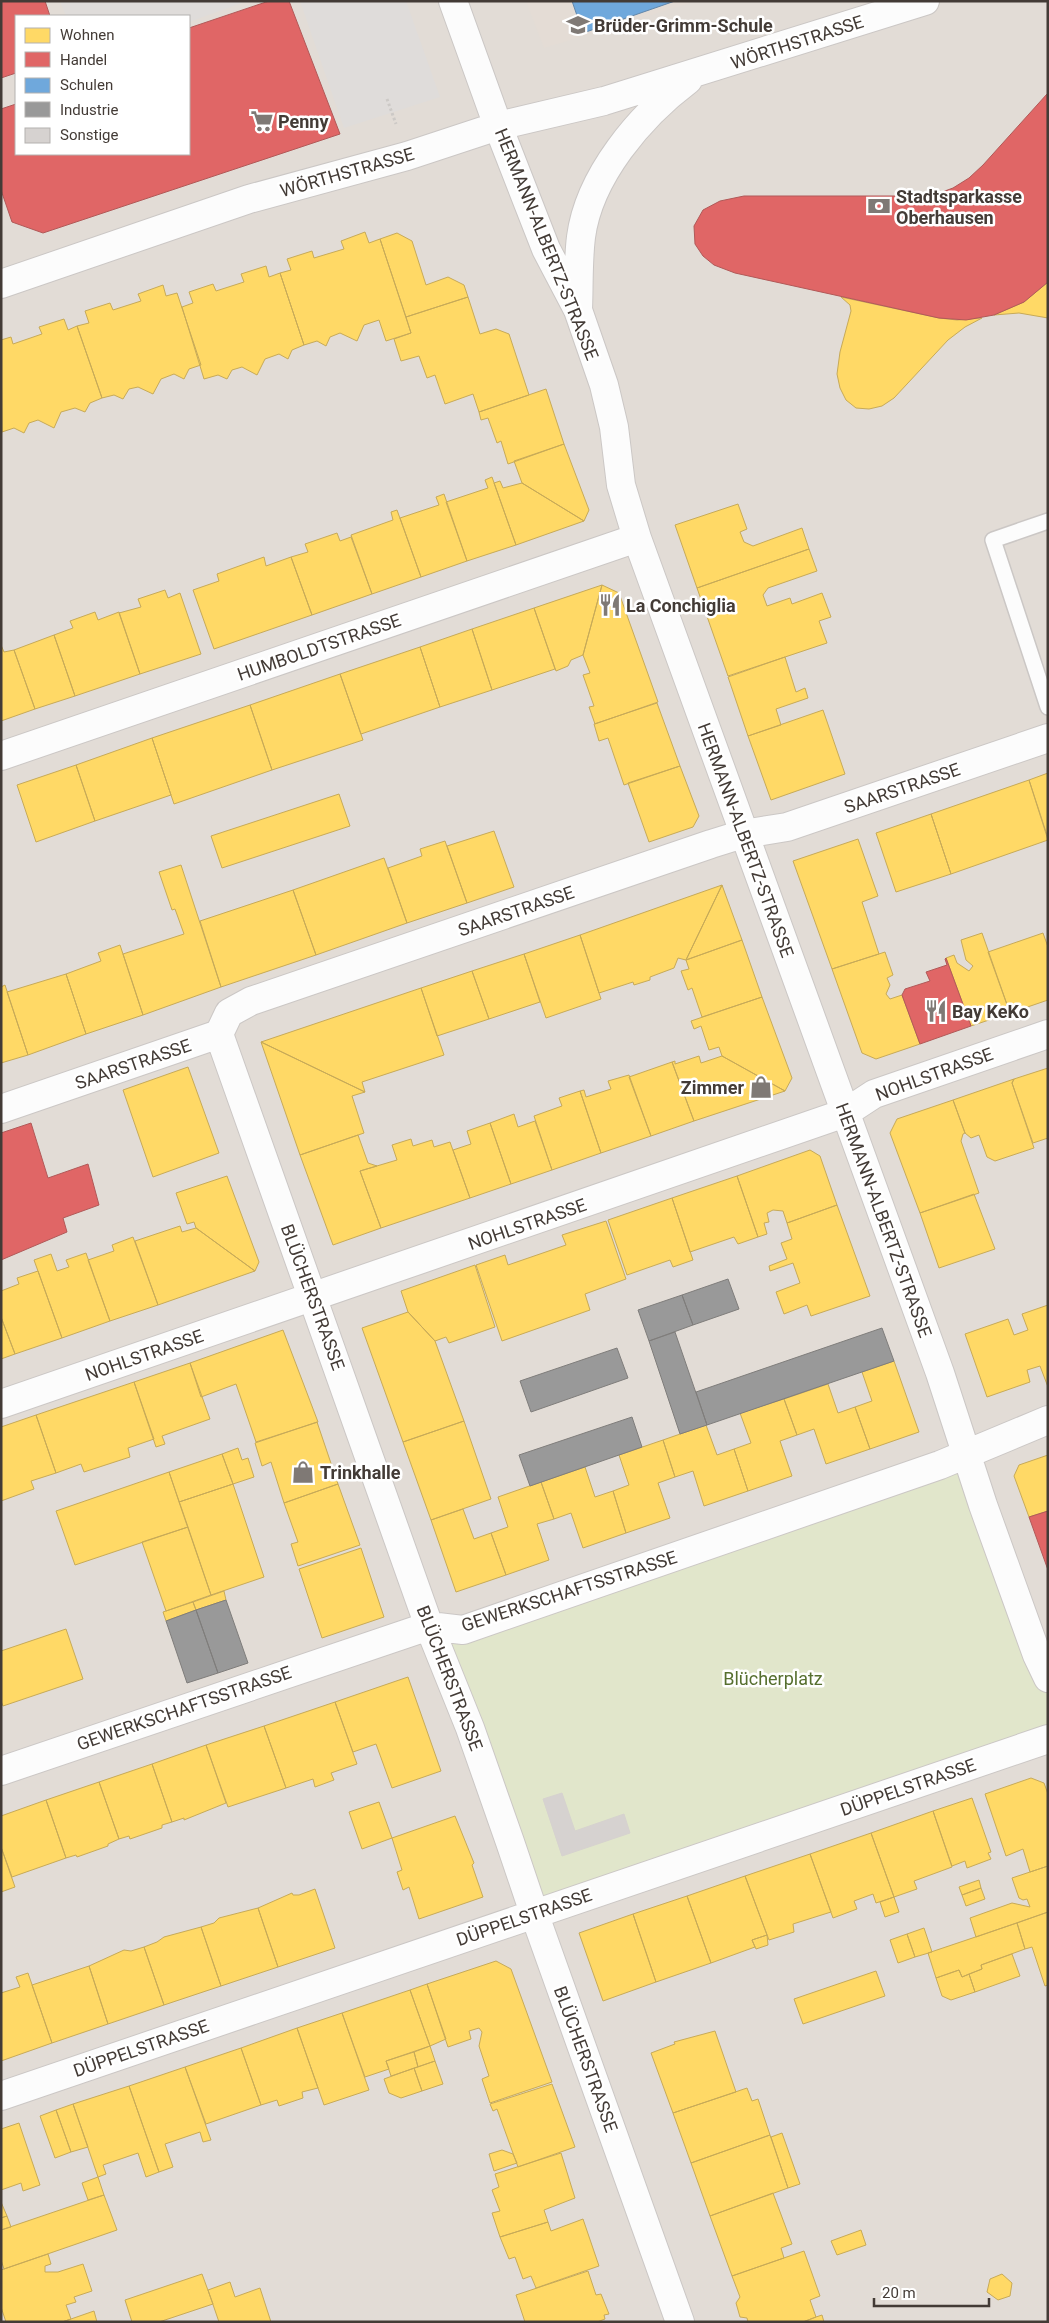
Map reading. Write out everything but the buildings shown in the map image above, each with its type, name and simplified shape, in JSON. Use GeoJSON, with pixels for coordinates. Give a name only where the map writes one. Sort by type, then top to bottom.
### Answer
{"type":"FeatureCollection","features":[{"type":"Feature","properties":{"kind":"street","name":"HERMANN-ALBERTZ-STRASSE"},"geometry":{"type":"LineString","coordinates":[[453,1],[498,126],[546,249],[578,310],[604,384],[614,428],[621,485],[637,538],[845,1113],[967,1455],[996,1543],[1037,1655],[1048,1678]]}},
{"type":"Feature","properties":{"kind":"street","name":"WÖRTHSTRASSE"},"geometry":{"type":"LineString","coordinates":[[1,284],[249,199],[407,156],[498,126],[604,101],[697,74],[925,1]]}},
{"type":"Feature","properties":{"kind":"street","name":"WÖRTHSTRASSE"},"geometry":{"type":"LineString","coordinates":[[578,310],[581,236],[598,183],[614,157],[659,105],[697,74]]}},
{"type":"Feature","properties":{"kind":"street","name":"HUMBOLDTSTRASSE"},"geometry":{"type":"LineString","coordinates":[[1,756],[637,538]]}},
{"type":"Feature","properties":{"kind":"street","name":"SAARSTRASSE"},"geometry":{"type":"LineString","coordinates":[[1,1109],[220,1034],[229,1013],[251,1001],[743,834],[787,827],[1048,738]]}},
{"type":"Feature","properties":{"kind":"street","name":"BLÜCHERSTRASSE"},"geometry":{"type":"LineString","coordinates":[[220,1034],[429,1626],[476,1746],[680,2322]]}},
{"type":"Feature","properties":{"kind":"street","name":"NOHLSTRASSE"},"geometry":{"type":"LineString","coordinates":[[1,1404],[845,1113],[874,1094],[1048,1034]]}},
{"type":"Feature","properties":{"kind":"street","name":"GEWERKSCHAFTSSTRASSE"},"geometry":{"type":"LineString","coordinates":[[1,1771],[429,1626],[463,1630],[967,1455],[1048,1420]]}},
{"type":"Feature","properties":{"kind":"street","name":"DÜPPELSTRASSE"},"geometry":{"type":"LineString","coordinates":[[1,2096],[1048,1739]]}},
{"type":"Feature","properties":{"kind":"lane"},"geometry":{"type":"LineString","coordinates":[[1048,522],[993,540],[1048,707]]}},
{"type":"Feature","properties":{"kind":"shaded area"},"geometry":{"type":"Polygon","coordinates":[[[1,1],[1048,1],[1048,2322],[1,2322],[1,1]]]}},
{"type":"Feature","properties":{"kind":"shaded area"},"geometry":{"type":"Polygon","coordinates":[[[60,1],[247,1],[190,22],[190,15],[66,15],[60,1]]]}},
{"type":"Feature","properties":{"kind":"shaded area"},"geometry":{"type":"Polygon","coordinates":[[[300,1],[406,1],[440,97],[344,128],[300,1]]]}},
{"type":"Feature","properties":{"kind":"shaded area","name":"Brüder-Grimm-Schule"},"geometry":{"type":"Polygon","coordinates":[[[526,1],[697,1],[544,48],[526,1]]]}},
{"type":"Feature","properties":{"kind":"green space","name":"Blücherplatz"},"geometry":{"type":"Polygon","coordinates":[[[967,1455],[1048,1678],[1048,1739],[534,1913],[429,1626],[463,1629],[967,1455]]]}},
{"type":"Feature","properties":{"kind":"place","name":"Brüder-Grimm-Schule"},"geometry":{"type":"Point","coordinates":[578,25]}},
{"type":"Feature","properties":{"kind":"place","name":"Penny"},"geometry":{"type":"Point","coordinates":[262,121]}},
{"type":"Feature","properties":{"kind":"place","name":"Stadtsparkasse Oberhausen"},"geometry":{"type":"Point","coordinates":[879,206]}},
{"type":"Feature","properties":{"kind":"place","name":"La Conchiglia"},"geometry":{"type":"Point","coordinates":[610,605]}},
{"type":"Feature","properties":{"kind":"place","name":"Bay KeKo"},"geometry":{"type":"Point","coordinates":[936,1011]}},
{"type":"Feature","properties":{"kind":"place","name":"Zimmer"},"geometry":{"type":"Point","coordinates":[761,1087]}},
{"type":"Feature","properties":{"kind":"place","name":"Trinkhalle"},"geometry":{"type":"Point","coordinates":[303,1472]}}]}
